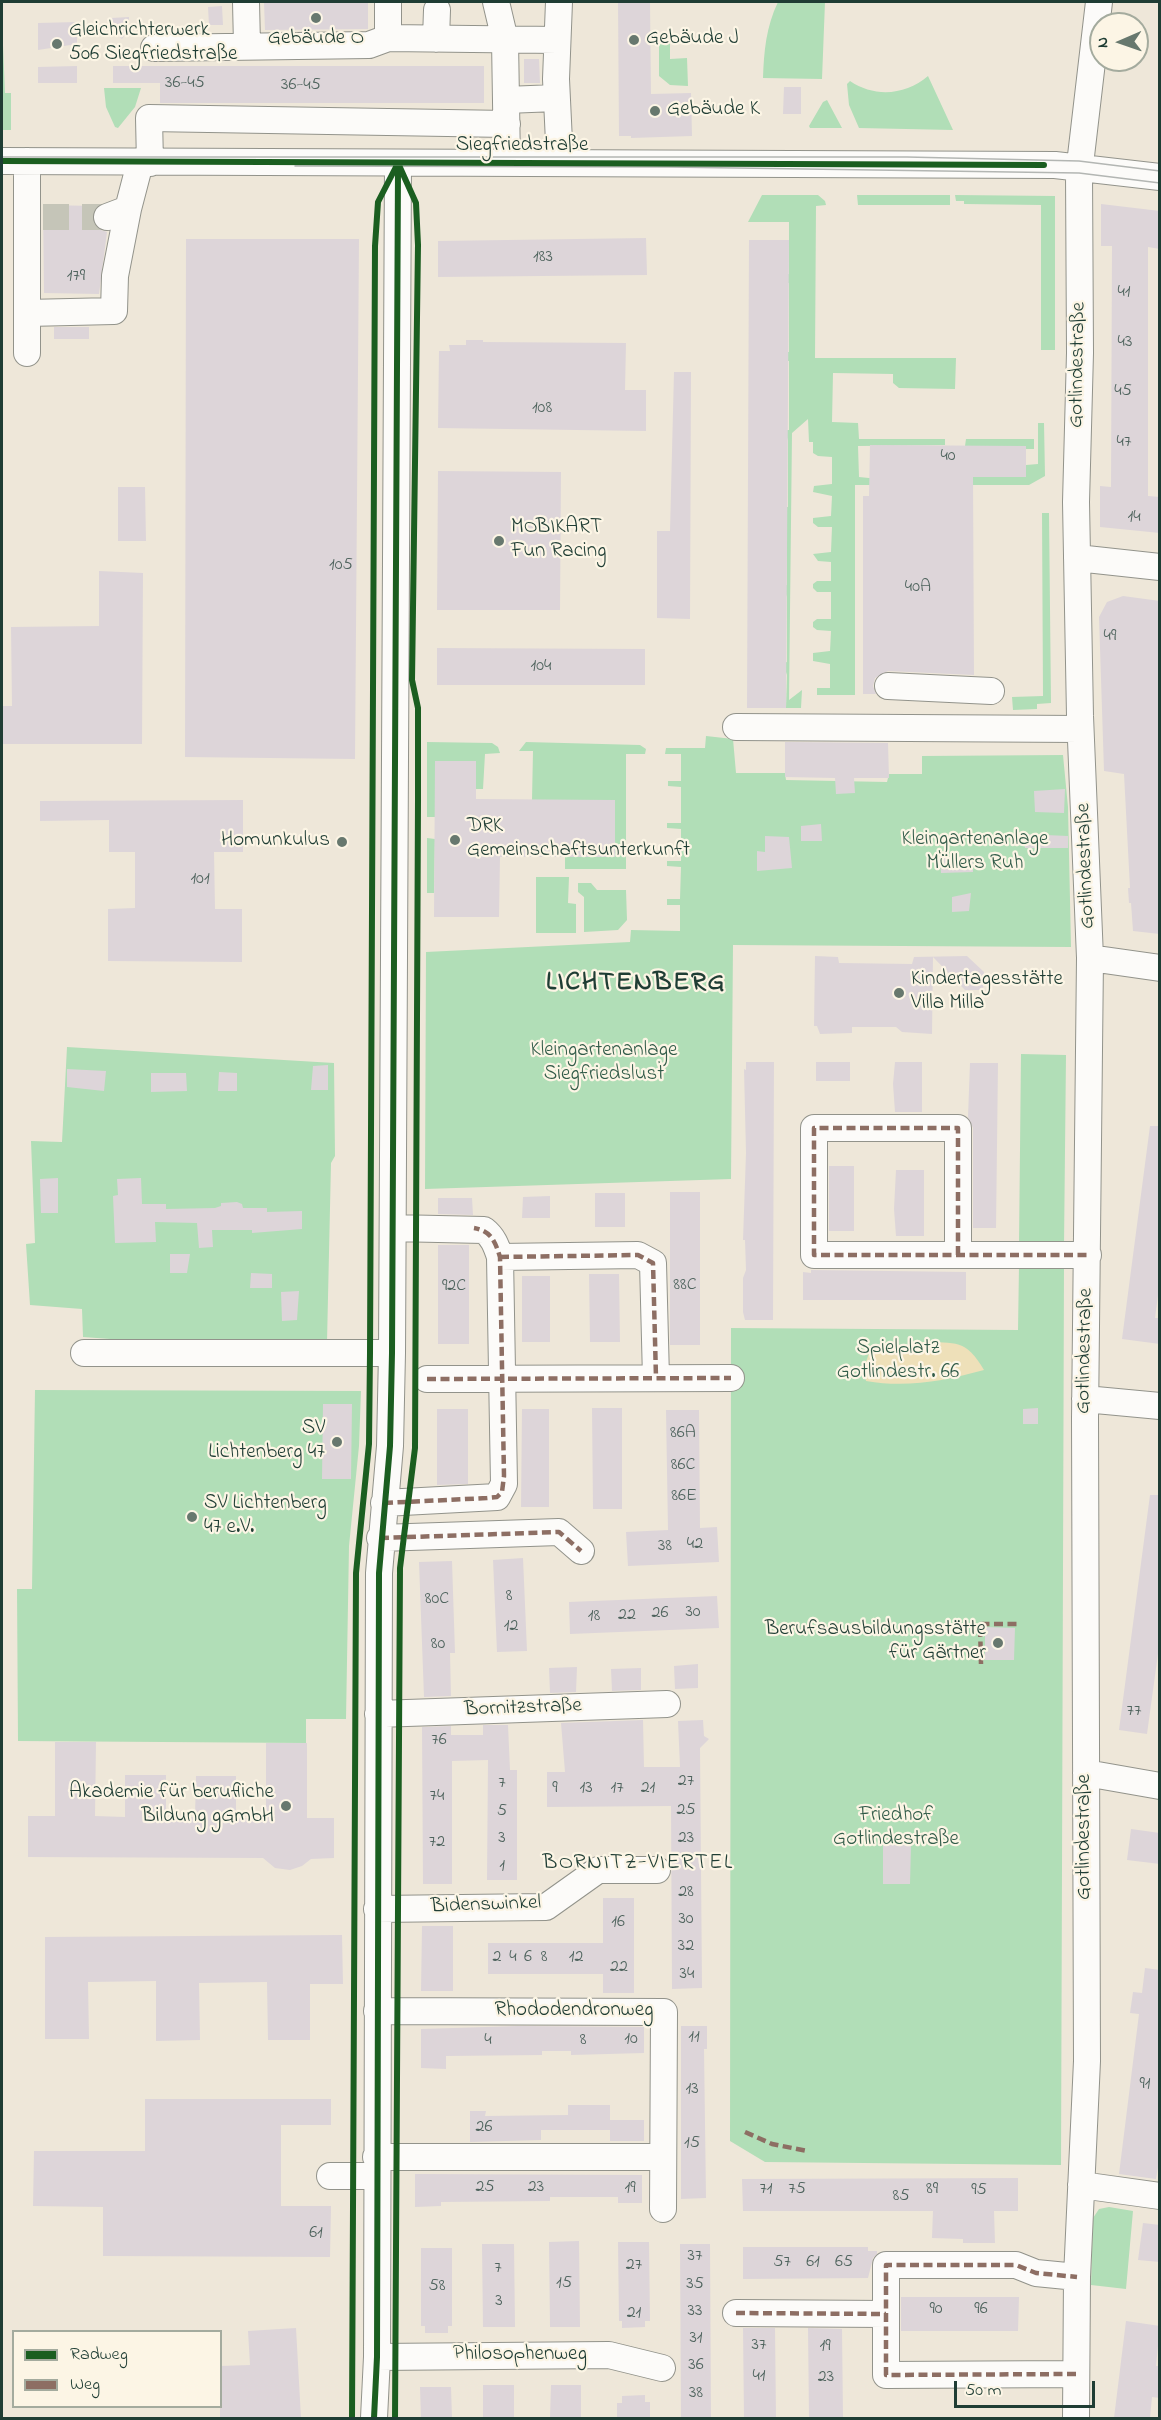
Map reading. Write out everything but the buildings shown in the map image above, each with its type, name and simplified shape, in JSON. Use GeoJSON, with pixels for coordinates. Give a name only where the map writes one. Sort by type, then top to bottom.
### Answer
{"type":"FeatureCollection","features":[{"type":"Feature","properties":{"kind":"street"},"geometry":{"type":"LineString","coordinates":[[246,2],[247,45]]}},
{"type":"Feature","properties":{"kind":"street"},"geometry":{"type":"LineString","coordinates":[[388,2],[388,38]]}},
{"type":"Feature","properties":{"kind":"street"},"geometry":{"type":"LineString","coordinates":[[496,2],[505,40],[507,163]]}},
{"type":"Feature","properties":{"kind":"street"},"geometry":{"type":"LineString","coordinates":[[559,2],[560,45],[556,88],[560,163]]}},
{"type":"Feature","properties":{"kind":"street","name":"Gotlindestraße"},"geometry":{"type":"LineString","coordinates":[[1076,2418],[1077,2277],[1087,2061],[1085,1398],[1090,958],[1080,729],[1077,558],[1079,167],[1099,2]]}},
{"type":"Feature","properties":{"kind":"street"},"geometry":{"type":"LineString","coordinates":[[436,39],[437,10]]}},
{"type":"Feature","properties":{"kind":"street"},"geometry":{"type":"LineString","coordinates":[[153,48],[369,45],[388,38],[505,40],[560,45]]}},
{"type":"Feature","properties":{"kind":"street"},"geometry":{"type":"LineString","coordinates":[[27,313],[114,311],[118,213],[145,163],[149,118],[506,112],[556,88]]}},
{"type":"Feature","properties":{"kind":"street","name":"Siegfriedstraße"},"geometry":{"type":"LineString","coordinates":[[2,161],[560,163],[842,172],[1079,167],[1160,177]]}},
{"type":"Feature","properties":{"kind":"street"},"geometry":{"type":"LineString","coordinates":[[27,161],[35,217],[27,313],[27,353]]}},
{"type":"Feature","properties":{"kind":"street"},"geometry":{"type":"LineString","coordinates":[[374,2418],[380,1538],[391,1433],[392,1353],[398,163]]}},
{"type":"Feature","properties":{"kind":"street"},"geometry":{"type":"LineString","coordinates":[[1077,558],[1160,567]]}},
{"type":"Feature","properties":{"kind":"street"},"geometry":{"type":"LineString","coordinates":[[888,686],[991,690]]}},
{"type":"Feature","properties":{"kind":"street"},"geometry":{"type":"LineString","coordinates":[[736,727],[1080,729]]}},
{"type":"Feature","properties":{"kind":"street"},"geometry":{"type":"LineString","coordinates":[[1090,958],[1160,968]]}},
{"type":"Feature","properties":{"kind":"street"},"geometry":{"type":"LineString","coordinates":[[958,1255],[958,1128],[814,1128],[814,1255],[958,1255],[1088,1255]]}},
{"type":"Feature","properties":{"kind":"street"},"geometry":{"type":"LineString","coordinates":[[384,1503],[497,1497],[504,1484],[500,1257],[492,1236],[484,1230],[474,1228],[393,1228]]}},
{"type":"Feature","properties":{"kind":"street"},"geometry":{"type":"LineString","coordinates":[[500,1257],[638,1255],[654,1263],[656,1378]]}},
{"type":"Feature","properties":{"kind":"street"},"geometry":{"type":"LineString","coordinates":[[84,1353],[392,1353]]}},
{"type":"Feature","properties":{"kind":"street"},"geometry":{"type":"LineString","coordinates":[[427,1378],[731,1378]]}},
{"type":"Feature","properties":{"kind":"street"},"geometry":{"type":"LineString","coordinates":[[1085,1398],[1160,1406]]}},
{"type":"Feature","properties":{"kind":"street"},"geometry":{"type":"LineString","coordinates":[[380,1538],[559,1532],[581,1551]]}},
{"type":"Feature","properties":{"kind":"street","name":"Bornitzstraße"},"geometry":{"type":"LineString","coordinates":[[378,1714],[667,1704]]}},
{"type":"Feature","properties":{"kind":"street"},"geometry":{"type":"LineString","coordinates":[[1086,1773],[1160,1786]]}},
{"type":"Feature","properties":{"kind":"street","name":"Bidenswinkel"},"geometry":{"type":"LineString","coordinates":[[376,1910],[546,1907],[598,1870],[657,1870]]}},
{"type":"Feature","properties":{"kind":"street","name":"Rhododendronweg"},"geometry":{"type":"LineString","coordinates":[[377,2011],[664,2012],[663,2209]]}},
{"type":"Feature","properties":{"kind":"street"},"geometry":{"type":"LineString","coordinates":[[330,2175],[376,2167],[662,2157]]}},
{"type":"Feature","properties":{"kind":"street"},"geometry":{"type":"LineString","coordinates":[[1081,2185],[1160,2196]]}},
{"type":"Feature","properties":{"kind":"street"},"geometry":{"type":"LineString","coordinates":[[1076,2374],[886,2375],[886,2265],[1016,2265],[1036,2273],[1077,2277]]}},
{"type":"Feature","properties":{"kind":"street"},"geometry":{"type":"LineString","coordinates":[[736,2313],[886,2314]]}},
{"type":"Feature","properties":{"kind":"street","name":"Philosophenweg"},"geometry":{"type":"LineString","coordinates":[[376,2357],[609,2355],[662,2368]]}},
{"type":"Feature","properties":{"kind":"green space"},"geometry":{"type":"Polygon","coordinates":[[[778,2],[825,2],[822,79],[763,78],[766,39],[778,2]]]}},
{"type":"Feature","properties":{"kind":"green space"},"geometry":{"type":"Polygon","coordinates":[[[2,21],[5,93],[11,93],[11,130],[2,130],[2,21]]]}},
{"type":"Feature","properties":{"kind":"green space"},"geometry":{"type":"Polygon","coordinates":[[[670,43],[670,59],[687,58],[688,86],[670,85],[659,76],[659,44],[670,43]]]}},
{"type":"Feature","properties":{"kind":"green space"},"geometry":{"type":"Polygon","coordinates":[[[928,76],[953,130],[859,128],[849,105],[847,84],[850,81],[870,90],[890,92],[910,87],[928,76]]]}},
{"type":"Feature","properties":{"kind":"green space"},"geometry":{"type":"Polygon","coordinates":[[[104,88],[141,88],[135,107],[118,128],[115,127],[106,107],[104,88]]]}},
{"type":"Feature","properties":{"kind":"green space"},"geometry":{"type":"Polygon","coordinates":[[[827,100],[842,128],[810,128],[823,102],[827,100]]]}},
{"type":"Feature","properties":{"kind":"green space"},"geometry":{"type":"Polygon","coordinates":[[[762,195],[818,195],[825,201],[826,205],[816,206],[815,358],[956,358],[955,389],[899,388],[893,383],[893,374],[833,373],[832,422],[858,423],[859,439],[945,439],[945,445],[858,446],[859,477],[938,485],[855,485],[855,695],[817,695],[817,688],[830,688],[830,664],[813,661],[813,653],[830,651],[831,631],[817,630],[813,627],[813,622],[817,619],[831,619],[831,592],[817,592],[813,584],[817,581],[831,581],[831,562],[818,561],[813,554],[831,552],[832,527],[818,527],[813,523],[813,518],[831,516],[832,496],[813,492],[814,486],[832,484],[832,457],[818,456],[813,453],[813,442],[809,442],[808,419],[792,433],[789,700],[802,690],[801,708],[786,708],[787,675],[783,663],[787,662],[787,597],[783,585],[787,585],[787,518],[783,507],[788,507],[788,440],[784,430],[789,430],[789,361],[784,361],[784,352],[789,352],[789,283],[784,283],[784,274],[789,274],[789,222],[748,222],[762,195]]]}},
{"type":"Feature","properties":{"kind":"green space"},"geometry":{"type":"Polygon","coordinates":[[[857,195],[950,195],[950,205],[858,205],[857,195]]]}},
{"type":"Feature","properties":{"kind":"green space"},"geometry":{"type":"Polygon","coordinates":[[[955,195],[1055,196],[1055,350],[1041,350],[1041,205],[964,204],[964,201],[956,201],[955,195]]]}},
{"type":"Feature","properties":{"kind":"green space"},"geometry":{"type":"Polygon","coordinates":[[[1038,423],[1044,423],[1045,476],[1029,485],[949,485],[949,477],[1026,477],[1026,465],[1038,464],[1038,423]]]}},
{"type":"Feature","properties":{"kind":"green space"},"geometry":{"type":"Polygon","coordinates":[[[966,439],[1034,439],[1034,449],[1026,449],[1026,446],[965,446],[966,439]]]}},
{"type":"Feature","properties":{"kind":"green space"},"geometry":{"type":"Polygon","coordinates":[[[1042,513],[1049,513],[1051,703],[1037,704],[1037,709],[1013,710],[1012,697],[1043,696],[1042,513]]]}},
{"type":"Feature","properties":{"kind":"green space"},"geometry":{"type":"Polygon","coordinates":[[[706,736],[733,739],[736,773],[785,773],[786,780],[887,782],[889,774],[922,774],[922,756],[1063,755],[1068,807],[1071,947],[733,945],[731,1179],[425,1189],[426,952],[630,942],[631,930],[680,931],[680,905],[667,905],[667,899],[680,899],[681,867],[667,866],[667,861],[681,861],[681,829],[667,828],[667,823],[681,823],[681,787],[668,786],[668,781],[681,781],[681,754],[665,754],[666,748],[705,748],[706,736]]]}},
{"type":"Feature","properties":{"kind":"green space"},"geometry":{"type":"Polygon","coordinates":[[[427,742],[492,743],[498,747],[500,753],[485,754],[483,789],[476,789],[435,817],[427,817],[427,742]]]}},
{"type":"Feature","properties":{"kind":"green space"},"geometry":{"type":"Polygon","coordinates":[[[526,742],[640,745],[646,749],[645,754],[626,754],[626,869],[565,869],[565,857],[615,857],[615,800],[532,800],[533,751],[519,751],[526,742]]]}},
{"type":"Feature","properties":{"kind":"green space"},"geometry":{"type":"Polygon","coordinates":[[[427,838],[435,839],[434,893],[427,893],[427,838]]]}},
{"type":"Feature","properties":{"kind":"green space"},"geometry":{"type":"Polygon","coordinates":[[[536,877],[569,877],[568,903],[576,904],[576,933],[536,933],[536,877]]]}},
{"type":"Feature","properties":{"kind":"green space"},"geometry":{"type":"Polygon","coordinates":[[[578,883],[591,883],[597,890],[626,890],[627,920],[618,930],[584,932],[584,897],[578,892],[578,883]]]}},
{"type":"Feature","properties":{"kind":"green space"},"geometry":{"type":"Polygon","coordinates":[[[67,1047],[334,1063],[335,1156],[331,1163],[327,1342],[124,1340],[83,1337],[82,1309],[30,1305],[26,1244],[35,1243],[31,1141],[62,1142],[67,1047]]]}},
{"type":"Feature","properties":{"kind":"green space"},"geometry":{"type":"Polygon","coordinates":[[[1021,1054],[1066,1055],[1064,1246],[1019,1245],[1021,1054]]]}},
{"type":"Feature","properties":{"kind":"green space","name":"Friedhof Gotlindestraße"},"geometry":{"type":"Polygon","coordinates":[[[1019,1266],[1064,1266],[1061,2165],[765,2162],[730,2141],[731,1328],[1018,1330],[1019,1266]]]}},
{"type":"Feature","properties":{"kind":"green space"},"geometry":{"type":"Polygon","coordinates":[[[35,1390],[361,1391],[359,1446],[349,1546],[346,1719],[306,1719],[306,1743],[18,1741],[17,1589],[32,1589],[35,1390]]]}},
{"type":"Feature","properties":{"kind":"green space"},"geometry":{"type":"Polygon","coordinates":[[[1109,2207],[1133,2211],[1126,2289],[1091,2285],[1093,2218],[1099,2209],[1109,2207]]]}},
{"type":"Feature","properties":{"kind":"sand"},"geometry":{"type":"Polygon","coordinates":[[[922,1342],[959,1345],[972,1353],[984,1370],[925,1382],[896,1384],[866,1381],[864,1368],[871,1347],[896,1349],[922,1342]]]}},
{"type":"Feature","properties":{"kind":"tunnel"},"geometry":{"type":"LineString","coordinates":[[43,217],[107,217]]}},
{"type":"Feature","properties":{"kind":"tram line"},"geometry":{"type":"LineString","coordinates":[[2,157],[907,157],[1079,161],[1160,171]]}},
{"type":"Feature","properties":{"kind":"tram line"},"geometry":{"type":"LineString","coordinates":[[295,166],[668,167],[1079,173],[1160,183]]}},
{"type":"Feature","properties":{"kind":"marked path"},"geometry":{"type":"LineString","coordinates":[[958,1255],[958,1128],[814,1128],[814,1255],[1088,1255]]}},
{"type":"Feature","properties":{"kind":"marked path"},"geometry":{"type":"LineString","coordinates":[[384,1503],[487,1498],[497,1497],[502,1492],[504,1476],[500,1257],[488,1234],[474,1228]]}},
{"type":"Feature","properties":{"kind":"marked path"},"geometry":{"type":"LineString","coordinates":[[500,1257],[638,1255],[653,1263],[656,1378]]}},
{"type":"Feature","properties":{"kind":"marked path"},"geometry":{"type":"LineString","coordinates":[[427,1379],[731,1378]]}},
{"type":"Feature","properties":{"kind":"marked path"},"geometry":{"type":"LineString","coordinates":[[380,1538],[559,1532],[581,1551]]}},
{"type":"Feature","properties":{"kind":"marked path"},"geometry":{"type":"LineString","coordinates":[[981,1664],[980,1624],[1017,1624]]}},
{"type":"Feature","properties":{"kind":"marked path"},"geometry":{"type":"LineString","coordinates":[[745,2132],[772,2144],[807,2151]]}},
{"type":"Feature","properties":{"kind":"marked path"},"geometry":{"type":"LineString","coordinates":[[1076,2374],[886,2375],[886,2265],[1016,2265],[1036,2273],[1077,2277]]}},
{"type":"Feature","properties":{"kind":"marked path"},"geometry":{"type":"LineString","coordinates":[[736,2313],[886,2314]]}},
{"type":"Feature","properties":{"kind":"cycle path"},"geometry":{"type":"LineString","coordinates":[[2,161],[1044,165]]}},
{"type":"Feature","properties":{"kind":"cycle path"},"geometry":{"type":"LineString","coordinates":[[352,2418],[356,1573],[369,1444],[370,1353],[375,246],[378,202],[398,163]]}},
{"type":"Feature","properties":{"kind":"cycle path"},"geometry":{"type":"LineString","coordinates":[[395,2418],[400,1568],[415,1448],[418,800],[418,708],[412,680],[418,245],[416,203],[398,163]]}},
{"type":"Feature","properties":{"kind":"cycle path"},"geometry":{"type":"LineString","coordinates":[[374,2418],[377,2357],[379,1573],[390,1446],[392,1353],[398,169]]}},
{"type":"Feature","properties":{"kind":"place","name":"Gebäude O"},"geometry":{"type":"Point","coordinates":[316,18]}},
{"type":"Feature","properties":{"kind":"place","name":"Gebäude J"},"geometry":{"type":"Point","coordinates":[634,40]}},
{"type":"Feature","properties":{"kind":"place","name":"Gleichrichterwerk 506 Siegfriedstraße"},"geometry":{"type":"Point","coordinates":[57,44]}},
{"type":"Feature","properties":{"kind":"place","name":"Gebäude K"},"geometry":{"type":"Point","coordinates":[655,111]}},
{"type":"Feature","properties":{"kind":"place","name":"MOBIKART Fun Racing"},"geometry":{"type":"Point","coordinates":[499,541]}},
{"type":"Feature","properties":{"kind":"place","name":"DRK Gemeinschaftsunterkunft"},"geometry":{"type":"Point","coordinates":[455,840]}},
{"type":"Feature","properties":{"kind":"place","name":"Homunkulus"},"geometry":{"type":"Point","coordinates":[342,842]}},
{"type":"Feature","properties":{"kind":"place","name":"Kindertagesstätte Villa Milla"},"geometry":{"type":"Point","coordinates":[899,993]}},
{"type":"Feature","properties":{"kind":"place","name":"SV Lichtenberg 47"},"geometry":{"type":"Point","coordinates":[337,1442]}},
{"type":"Feature","properties":{"kind":"place","name":"SV Lichtenberg 47 e.V."},"geometry":{"type":"Point","coordinates":[192,1517]}},
{"type":"Feature","properties":{"kind":"place","name":"Berufsausbildungsstätte für Gärtner"},"geometry":{"type":"Point","coordinates":[998,1643]}},
{"type":"Feature","properties":{"kind":"place","name":"Akademie für berufliche Bildung gGmbH"},"geometry":{"type":"Point","coordinates":[286,1806]}},
{"type":"Feature","properties":{"kind":"district","name":"LICHTENBERG"},"geometry":{"type":"Point","coordinates":[636,985]}},
{"type":"Feature","properties":{"kind":"district","name":"BORNITZ-VIERTEL"},"geometry":{"type":"Point","coordinates":[638,1864]}},
{"type":"Feature","properties":{"kind":"park label","name":"Kleingartenanlage Müllers Ruh"},"geometry":{"type":"Point","coordinates":[975,853]}},
{"type":"Feature","properties":{"kind":"park label","name":"Kleingartenanlage Siegfriedslust"},"geometry":{"type":"Point","coordinates":[604,1064]}},
{"type":"Feature","properties":{"kind":"park label","name":"Spielplatz Gotlindestr. 66"},"geometry":{"type":"Point","coordinates":[898,1362]}}]}
